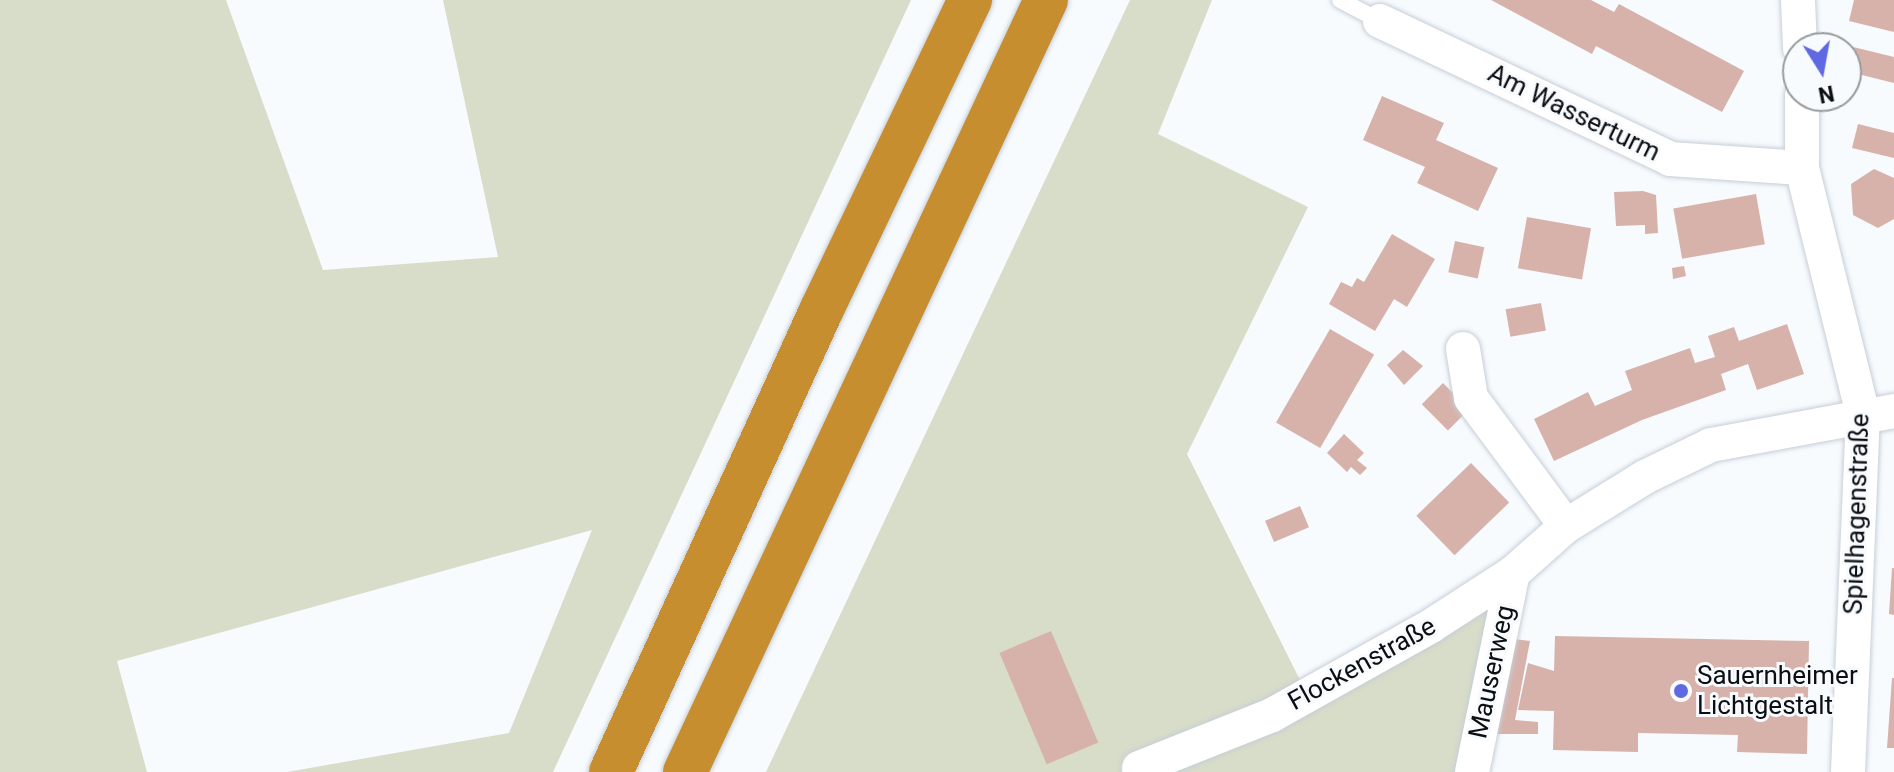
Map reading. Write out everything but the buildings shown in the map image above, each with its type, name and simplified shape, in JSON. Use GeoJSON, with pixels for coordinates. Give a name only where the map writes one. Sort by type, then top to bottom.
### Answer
{"type":"FeatureCollection","features":[{"type":"Feature","properties":{"kind":"highway"},"geometry":{"type":"LineString","coordinates":[[611,772],[821,311],[970,0]]}},
{"type":"Feature","properties":{"kind":"highway"},"geometry":{"type":"LineString","coordinates":[[685,772],[1046,0]]}},
{"type":"Feature","properties":{"kind":"street"},"geometry":{"type":"LineString","coordinates":[[1798,0],[1799,32]]}},
{"type":"Feature","properties":{"kind":"street","name":"Am Wasserturm"},"geometry":{"type":"LineString","coordinates":[[1380,21],[1670,159],[1802,168]]}},
{"type":"Feature","properties":{"kind":"street"},"geometry":{"type":"LineString","coordinates":[[1802,112],[1802,168]]}},
{"type":"Feature","properties":{"kind":"street","name":"Spielhagenstraße"},"geometry":{"type":"LineString","coordinates":[[1802,168],[1879,413],[1848,772]]}},
{"type":"Feature","properties":{"kind":"street"},"geometry":{"type":"LineString","coordinates":[[1463,349],[1471,398],[1566,526]]}},
{"type":"Feature","properties":{"kind":"street","name":"Flockenstraße"},"geometry":{"type":"LineString","coordinates":[[1139,768],[1272,715],[1431,626],[1513,573],[1566,526],[1645,477],[1711,445],[1879,413]]}},
{"type":"Feature","properties":{"kind":"street","name":"Mauserweg"},"geometry":{"type":"LineString","coordinates":[[1472,772],[1513,573]]}},
{"type":"Feature","properties":{"kind":"lane"},"geometry":{"type":"LineString","coordinates":[[1340,0],[1380,21]]}},
{"type":"Feature","properties":{"kind":"green space"},"geometry":{"type":"Polygon","coordinates":[[[0,0],[226,0],[323,270],[498,257],[443,0],[911,0],[553,772],[287,772],[509,733],[592,530],[117,661],[147,772],[0,772],[0,0]]]}},
{"type":"Feature","properties":{"kind":"green space"},"geometry":{"type":"Polygon","coordinates":[[[1130,0],[1212,0],[1158,134],[1308,207],[1187,454],[1308,696],[1495,600],[1463,772],[766,772],[1130,0]]]}},
{"type":"Feature","properties":{"kind":"place","name":"Sauernheimer Lichtgestalt"},"geometry":{"type":"Point","coordinates":[1681,691]}}]}
